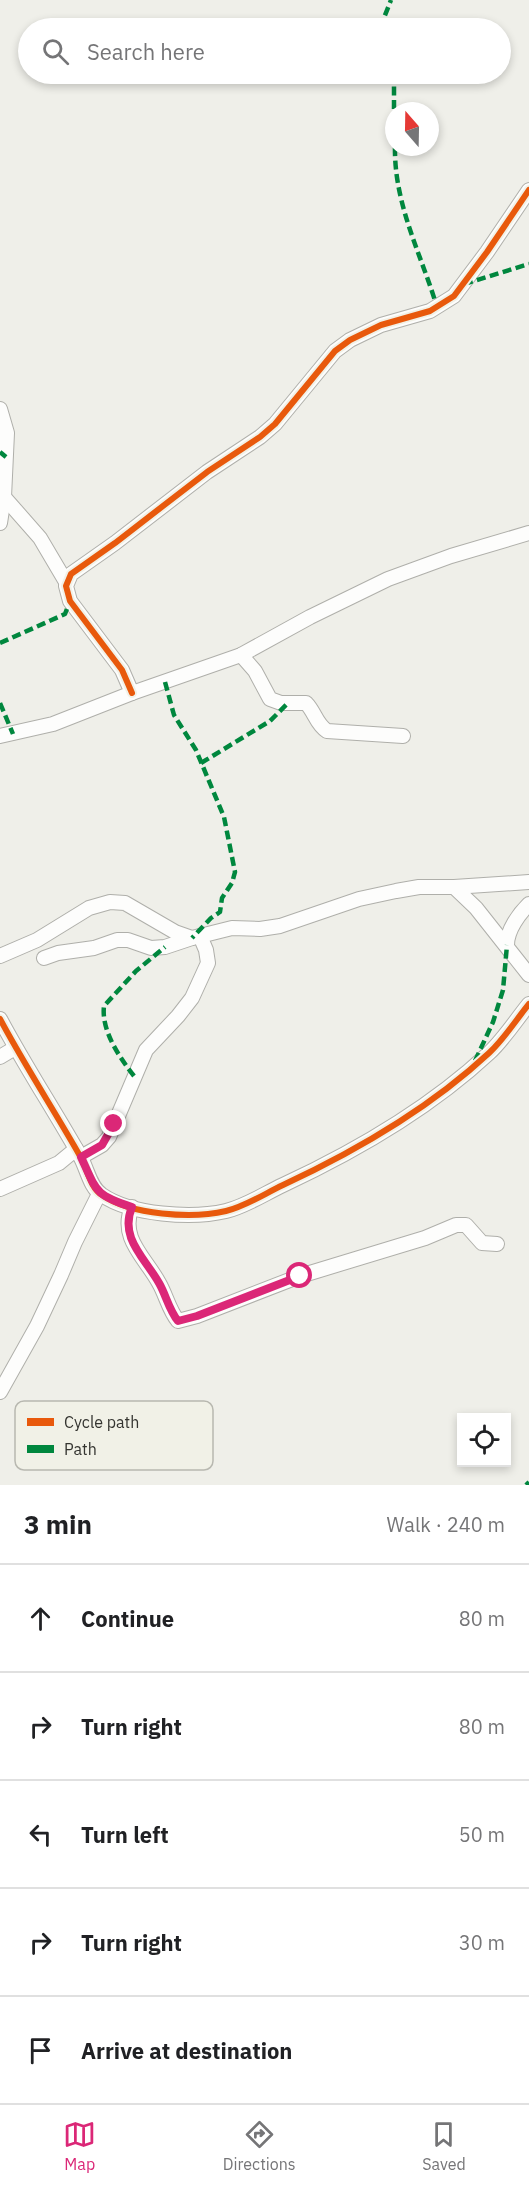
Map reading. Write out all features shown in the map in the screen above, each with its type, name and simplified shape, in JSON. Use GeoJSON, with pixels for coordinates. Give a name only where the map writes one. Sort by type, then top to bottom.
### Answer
{"type":"FeatureCollection","features":[{"type":"Feature","properties":{"kind":"street"},"geometry":{"type":"LineString","coordinates":[[66,582],[71,574],[89,560],[115,543],[207,472],[260,437],[275,424],[335,351],[350,340],[381,325],[430,311],[454,296],[529,189]]}},
{"type":"Feature","properties":{"kind":"street"},"geometry":{"type":"LineString","coordinates":[[0,408],[7,433],[4,497],[0,523]]}},
{"type":"Feature","properties":{"kind":"street"},"geometry":{"type":"LineString","coordinates":[[4,497],[40,538],[66,582],[70,601],[122,670],[132,693]]}},
{"type":"Feature","properties":{"kind":"street"},"geometry":{"type":"LineString","coordinates":[[0,736],[53,724],[132,693],[241,655],[388,579],[451,556],[529,533]]}},
{"type":"Feature","properties":{"kind":"street"},"geometry":{"type":"LineString","coordinates":[[241,655],[255,670],[270,699],[281,703],[306,703],[318,724],[327,731],[403,736]]}},
{"type":"Feature","properties":{"kind":"street"},"geometry":{"type":"LineString","coordinates":[[44,958],[58,953],[94,948],[117,940],[128,940],[151,948],[165,947],[232,928],[260,929],[280,926],[359,899],[419,887],[529,882]]}},
{"type":"Feature","properties":{"kind":"street"},"geometry":{"type":"LineString","coordinates":[[454,887],[476,908],[529,975]]}},
{"type":"Feature","properties":{"kind":"street"},"geometry":{"type":"LineString","coordinates":[[0,956],[37,940],[89,908],[110,902],[125,903],[175,932],[196,937],[206,950],[208,963],[192,998],[146,1050],[109,1137],[102,1145],[78,1153],[0,1189]]}},
{"type":"Feature","properties":{"kind":"street"},"geometry":{"type":"LineString","coordinates":[[507,945],[507,938],[515,921],[529,904]]}},
{"type":"Feature","properties":{"kind":"street"},"geometry":{"type":"LineString","coordinates":[[0,1019],[78,1153],[99,1194],[132,1207],[165,1214],[204,1214],[244,1205],[336,1161],[371,1141],[450,1085],[490,1053],[529,1004]]}},
{"type":"Feature","properties":{"kind":"street"},"geometry":{"type":"LineString","coordinates":[[0,1057],[15,1048]]}},
{"type":"Feature","properties":{"kind":"street"},"geometry":{"type":"LineString","coordinates":[[0,1392],[37,1326],[99,1194]]}},
{"type":"Feature","properties":{"kind":"street"},"geometry":{"type":"LineString","coordinates":[[132,1207],[127,1219],[131,1238],[157,1279],[178,1321],[197,1316],[300,1276],[425,1238],[456,1225],[466,1225],[482,1243],[497,1244]]}},
{"type":"Feature","properties":{"kind":"marked path"},"geometry":{"type":"LineString","coordinates":[[384,18],[391,0]]}},
{"type":"Feature","properties":{"kind":"marked path"},"geometry":{"type":"LineString","coordinates":[[393,84],[394,102]]}},
{"type":"Feature","properties":{"kind":"marked path"},"geometry":{"type":"LineString","coordinates":[[395,156],[404,209],[437,307]]}},
{"type":"Feature","properties":{"kind":"marked path"},"geometry":{"type":"LineString","coordinates":[[464,284],[529,264]]}},
{"type":"Feature","properties":{"kind":"marked path"},"geometry":{"type":"LineString","coordinates":[[0,452],[6,457]]}},
{"type":"Feature","properties":{"kind":"marked path"},"geometry":{"type":"LineString","coordinates":[[0,643],[65,614],[70,601]]}},
{"type":"Feature","properties":{"kind":"marked path"},"geometry":{"type":"LineString","coordinates":[[165,682],[174,715],[196,750],[224,817],[235,872],[232,883],[222,898],[220,912],[192,938]]}},
{"type":"Feature","properties":{"kind":"marked path"},"geometry":{"type":"LineString","coordinates":[[0,703],[13,734]]}},
{"type":"Feature","properties":{"kind":"marked path"},"geometry":{"type":"LineString","coordinates":[[201,763],[270,721],[288,703]]}},
{"type":"Feature","properties":{"kind":"marked path"},"geometry":{"type":"LineString","coordinates":[[475,1061],[493,1022],[503,990],[507,945]]}},
{"type":"Feature","properties":{"kind":"marked path"},"geometry":{"type":"LineString","coordinates":[[134,1076],[108,1034],[104,1006],[136,971],[165,947]]}},
{"type":"Feature","properties":{"kind":"marked path"},"geometry":{"type":"LineString","coordinates":[[526,1485],[529,1482]]}},
{"type":"Feature","properties":{"kind":"cycle path"},"geometry":{"type":"LineString","coordinates":[[132,693],[122,670],[70,601],[66,586],[71,574],[207,472],[260,437],[275,424],[335,351],[350,340],[381,325],[430,311],[454,296],[529,190]]}},
{"type":"Feature","properties":{"kind":"cycle path"},"geometry":{"type":"LineString","coordinates":[[0,1019],[80,1156],[98,1192],[114,1202],[145,1211],[196,1215],[226,1211],[248,1203],[338,1158],[391,1127],[442,1092],[489,1053],[529,1004]]}},
{"type":"Feature","properties":{"kind":"route"},"geometry":{"type":"LineString","coordinates":[[114,1124],[109,1137],[102,1145],[81,1157],[99,1194],[132,1207],[127,1219],[131,1238],[154,1274],[178,1321],[197,1316],[300,1276]]}}]}
